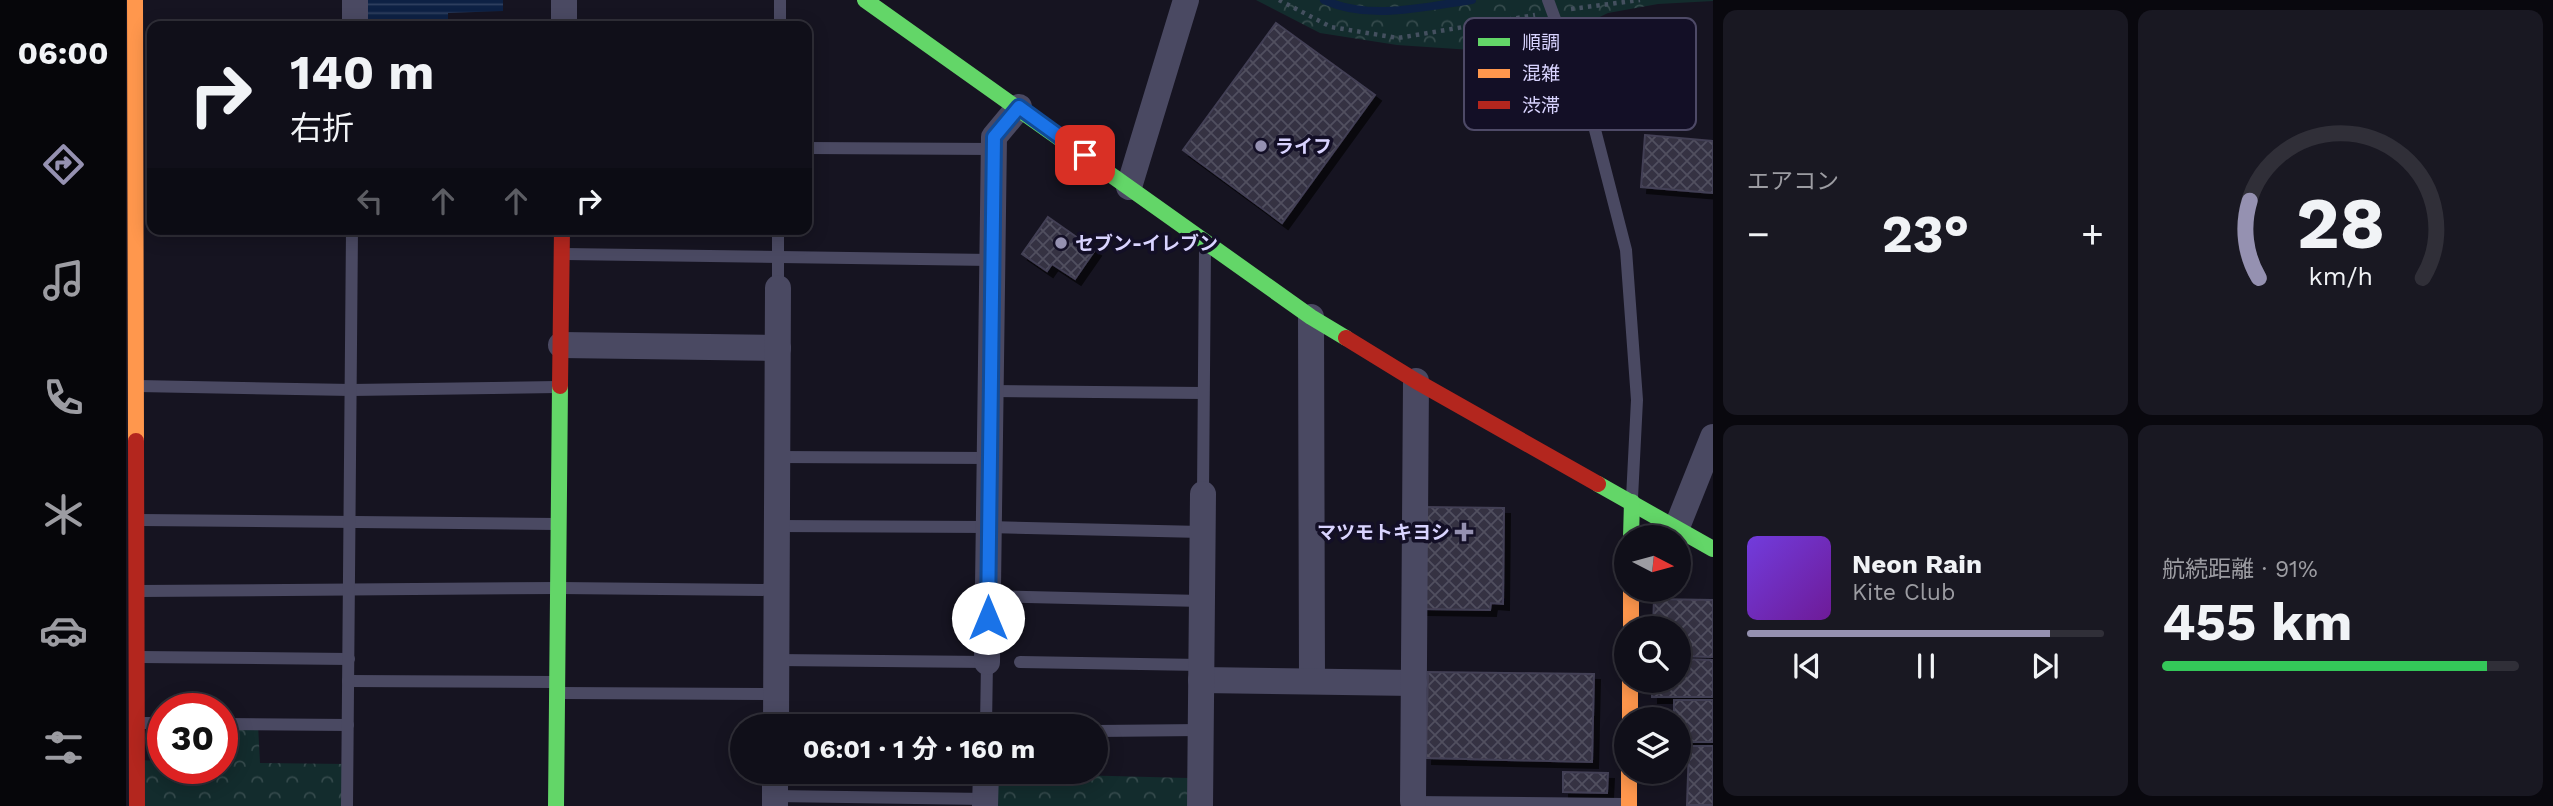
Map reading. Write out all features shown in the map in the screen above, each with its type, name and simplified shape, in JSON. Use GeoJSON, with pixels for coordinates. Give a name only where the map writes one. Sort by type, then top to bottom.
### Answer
{"type":"FeatureCollection","features":[{"type":"Feature","properties":{"kind":"street"},"geometry":{"type":"LineString","coordinates":[[135,0],[144,43],[135,145],[138,386],[137,806]]}},
{"type":"Feature","properties":{"kind":"street"},"geometry":{"type":"LineString","coordinates":[[355,0],[355,21]]}},
{"type":"Feature","properties":{"kind":"street"},"geometry":{"type":"LineString","coordinates":[[564,0],[564,21]]}},
{"type":"Feature","properties":{"kind":"street"},"geometry":{"type":"LineString","coordinates":[[865,0],[1311,317],[1416,381],[1673,525]]}},
{"type":"Feature","properties":{"kind":"street"},"geometry":{"type":"LineString","coordinates":[[1129,187],[1186,0]]}},
{"type":"Feature","properties":{"kind":"street"},"geometry":{"type":"LineString","coordinates":[[987,662],[993,149],[994,137],[1019,107]]}},
{"type":"Feature","properties":{"kind":"street"},"geometry":{"type":"LineString","coordinates":[[556,806],[562,235]]}},
{"type":"Feature","properties":{"kind":"street"},"geometry":{"type":"LineString","coordinates":[[775,714],[778,288]]}},
{"type":"Feature","properties":{"kind":"street"},"geometry":{"type":"LineString","coordinates":[[1311,317],[1312,681]]}},
{"type":"Feature","properties":{"kind":"street"},"geometry":{"type":"LineString","coordinates":[[561,345],[778,348]]}},
{"type":"Feature","properties":{"kind":"street"},"geometry":{"type":"LineString","coordinates":[[1413,803],[1416,381]]}},
{"type":"Feature","properties":{"kind":"street"},"geometry":{"type":"LineString","coordinates":[[1678,525],[1713,437]]}},
{"type":"Feature","properties":{"kind":"street"},"geometry":{"type":"LineString","coordinates":[[1200,806],[1203,494]]}},
{"type":"Feature","properties":{"kind":"street"},"geometry":{"type":"LineString","coordinates":[[1631,525],[1632,502]]}},
{"type":"Feature","properties":{"kind":"street"},"geometry":{"type":"LineString","coordinates":[[1691,536],[1713,549]]}},
{"type":"Feature","properties":{"kind":"street"},"geometry":{"type":"LineString","coordinates":[[1201,672],[1312,681],[1414,683]]}},
{"type":"Feature","properties":{"kind":"street"},"geometry":{"type":"LineString","coordinates":[[986,784],[986,802]]}},
{"type":"Feature","properties":{"kind":"street"},"geometry":{"type":"LineString","coordinates":[[1629,784],[1629,805]]}},
{"type":"Feature","properties":{"kind":"lane"},"geometry":{"type":"LineString","coordinates":[[780,0],[780,21]]}},
{"type":"Feature","properties":{"kind":"lane"},"geometry":{"type":"LineString","coordinates":[[1595,130],[1626,250],[1637,400],[1632,502]]}},
{"type":"Feature","properties":{"kind":"lane"},"geometry":{"type":"LineString","coordinates":[[135,145],[147,145]]}},
{"type":"Feature","properties":{"kind":"lane"},"geometry":{"type":"LineString","coordinates":[[812,148],[993,149]]}},
{"type":"Feature","properties":{"kind":"lane"},"geometry":{"type":"LineString","coordinates":[[347,806],[352,235]]}},
{"type":"Feature","properties":{"kind":"lane"},"geometry":{"type":"LineString","coordinates":[[778,235],[778,288]]}},
{"type":"Feature","properties":{"kind":"lane"},"geometry":{"type":"LineString","coordinates":[[1203,494],[1205,242]]}},
{"type":"Feature","properties":{"kind":"lane"},"geometry":{"type":"LineString","coordinates":[[562,254],[991,260]]}},
{"type":"Feature","properties":{"kind":"lane"},"geometry":{"type":"LineString","coordinates":[[138,386],[351,390],[561,387]]}},
{"type":"Feature","properties":{"kind":"lane"},"geometry":{"type":"LineString","coordinates":[[990,391],[1203,393]]}},
{"type":"Feature","properties":{"kind":"lane"},"geometry":{"type":"LineString","coordinates":[[777,457],[989,457]]}},
{"type":"Feature","properties":{"kind":"lane"},"geometry":{"type":"LineString","coordinates":[[136,520],[559,524]]}},
{"type":"Feature","properties":{"kind":"lane"},"geometry":{"type":"LineString","coordinates":[[776,526],[1202,532]]}},
{"type":"Feature","properties":{"kind":"lane"},"geometry":{"type":"LineString","coordinates":[[137,592],[559,588],[776,590]]}},
{"type":"Feature","properties":{"kind":"lane"},"geometry":{"type":"LineString","coordinates":[[988,596],[1202,601]]}},
{"type":"Feature","properties":{"kind":"lane"},"geometry":{"type":"LineString","coordinates":[[137,657],[348,659]]}},
{"type":"Feature","properties":{"kind":"lane"},"geometry":{"type":"LineString","coordinates":[[776,660],[987,662],[986,714]]}},
{"type":"Feature","properties":{"kind":"lane"},"geometry":{"type":"LineString","coordinates":[[1020,662],[1201,672]]}},
{"type":"Feature","properties":{"kind":"lane"},"geometry":{"type":"LineString","coordinates":[[348,681],[776,694]]}},
{"type":"Feature","properties":{"kind":"lane"},"geometry":{"type":"LineString","coordinates":[[138,723],[147,723]]}},
{"type":"Feature","properties":{"kind":"lane"},"geometry":{"type":"LineString","coordinates":[[238,724],[348,725]]}},
{"type":"Feature","properties":{"kind":"lane"},"geometry":{"type":"LineString","coordinates":[[1108,731],[1201,730]]}},
{"type":"Feature","properties":{"kind":"lane"},"geometry":{"type":"LineString","coordinates":[[775,791],[986,802]]}},
{"type":"Feature","properties":{"kind":"lane"},"geometry":{"type":"LineString","coordinates":[[1413,803],[1629,805]]}},
{"type":"Feature","properties":{"kind":"path"},"geometry":{"type":"LineString","coordinates":[[1279,0],[1331,27],[1398,38],[1464,24]]}},
{"type":"Feature","properties":{"kind":"path"},"geometry":{"type":"LineString","coordinates":[[1493,18],[1550,6],[1640,0]]}},
{"type":"Feature","properties":{"kind":"green space"},"geometry":{"type":"Polygon","coordinates":[[[1256,0],[1713,0],[1658,4],[1608,13],[1598,18],[1464,18],[1464,49],[1397,45],[1320,33],[1256,0]]]}},
{"type":"Feature","properties":{"kind":"green space"},"geometry":{"type":"Polygon","coordinates":[[[238,724],[258,724],[260,763],[348,764],[347,806],[137,806],[137,760],[147,760],[147,784],[238,784],[238,724]]]}},
{"type":"Feature","properties":{"kind":"green space"},"geometry":{"type":"Polygon","coordinates":[[[1108,776],[1188,778],[1187,806],[997,806],[998,784],[1108,784],[1108,776]]]}},
{"type":"Feature","properties":{"kind":"water"},"geometry":{"type":"Polygon","coordinates":[[[362,0],[503,0],[503,11],[448,13],[448,21],[362,21],[362,0]]]}},
{"type":"Feature","properties":{"kind":"building"},"geometry":{"type":"Polygon","coordinates":[[[1276,23],[1375,95],[1282,223],[1183,150],[1276,23]]]}},
{"type":"Feature","properties":{"kind":"building"},"geometry":{"type":"Polygon","coordinates":[[[1645,135],[1713,141],[1713,193],[1641,187],[1645,135]]]}},
{"type":"Feature","properties":{"kind":"building"},"geometry":{"type":"Polygon","coordinates":[[[1048,217],[1095,250],[1075,279],[1052,264],[1047,271],[1022,254],[1048,217]]]}},
{"type":"Feature","properties":{"kind":"building"},"geometry":{"type":"Polygon","coordinates":[[[1424,507],[1504,508],[1503,604],[1491,603],[1490,610],[1422,609],[1424,507]]]}},
{"type":"Feature","properties":{"kind":"building"},"geometry":{"type":"Polygon","coordinates":[[[1713,600],[1713,657],[1691,656],[1691,616],[1653,616],[1654,602],[1713,600]]]}},
{"type":"Feature","properties":{"kind":"building"},"geometry":{"type":"Polygon","coordinates":[[[1691,659],[1713,660],[1713,697],[1652,697],[1652,693],[1691,693],[1691,659]]]}},
{"type":"Feature","properties":{"kind":"building"},"geometry":{"type":"Polygon","coordinates":[[[1428,672],[1594,674],[1592,762],[1426,758],[1428,672]]]}},
{"type":"Feature","properties":{"kind":"building"},"geometry":{"type":"Polygon","coordinates":[[[1674,700],[1713,700],[1713,742],[1691,742],[1691,707],[1674,707],[1674,700]]]}},
{"type":"Feature","properties":{"kind":"building"},"geometry":{"type":"Polygon","coordinates":[[[1691,746],[1713,746],[1713,805],[1687,805],[1688,784],[1691,784],[1691,746]]]}},
{"type":"Feature","properties":{"kind":"building"},"geometry":{"type":"Polygon","coordinates":[[[1563,772],[1608,773],[1607,793],[1563,792],[1563,772]]]}},
{"type":"Feature","properties":{"kind":"waterway"},"geometry":{"type":"LineString","coordinates":[[1324,0],[1360,10],[1378,11],[1416,9],[1472,0]]}},
{"type":"Feature","properties":{"kind":"traffic: fast"},"geometry":{"type":"LineString","coordinates":[[865,0],[1311,317],[1346,338]]}},
{"type":"Feature","properties":{"kind":"traffic: fast"},"geometry":{"type":"LineString","coordinates":[[556,806],[560,386]]}},
{"type":"Feature","properties":{"kind":"traffic: fast"},"geometry":{"type":"LineString","coordinates":[[1598,484],[1713,549]]}},
{"type":"Feature","properties":{"kind":"traffic: fast"},"geometry":{"type":"LineString","coordinates":[[1631,525],[1632,502]]}},
{"type":"Feature","properties":{"kind":"traffic: slow"},"geometry":{"type":"LineString","coordinates":[[135,0],[136,441]]}},
{"type":"Feature","properties":{"kind":"traffic: slow"},"geometry":{"type":"LineString","coordinates":[[1631,602],[1631,616]]}},
{"type":"Feature","properties":{"kind":"traffic: slow"},"geometry":{"type":"LineString","coordinates":[[1630,693],[1630,707]]}},
{"type":"Feature","properties":{"kind":"traffic: slow"},"geometry":{"type":"LineString","coordinates":[[1629,784],[1629,806]]}},
{"type":"Feature","properties":{"kind":"traffic: jam"},"geometry":{"type":"LineString","coordinates":[[560,386],[562,235]]}},
{"type":"Feature","properties":{"kind":"traffic: jam"},"geometry":{"type":"LineString","coordinates":[[1346,338],[1416,381],[1598,484]]}},
{"type":"Feature","properties":{"kind":"traffic: jam"},"geometry":{"type":"LineString","coordinates":[[136,441],[137,806]]}},
{"type":"Feature","properties":{"kind":"place","name":"ライフ"},"geometry":{"type":"Point","coordinates":[1261,146]}},
{"type":"Feature","properties":{"kind":"place","name":"セブン-イレブン"},"geometry":{"type":"Point","coordinates":[1061,243]}},
{"type":"Feature","properties":{"kind":"place","name":"マツモトキヨシ"},"geometry":{"type":"Point","coordinates":[1464,532]}},
{"type":"Feature","properties":{"kind":"route"},"geometry":{"type":"LineString","coordinates":[[988,618],[994,137],[1019,107],[1085,155]]}}]}
